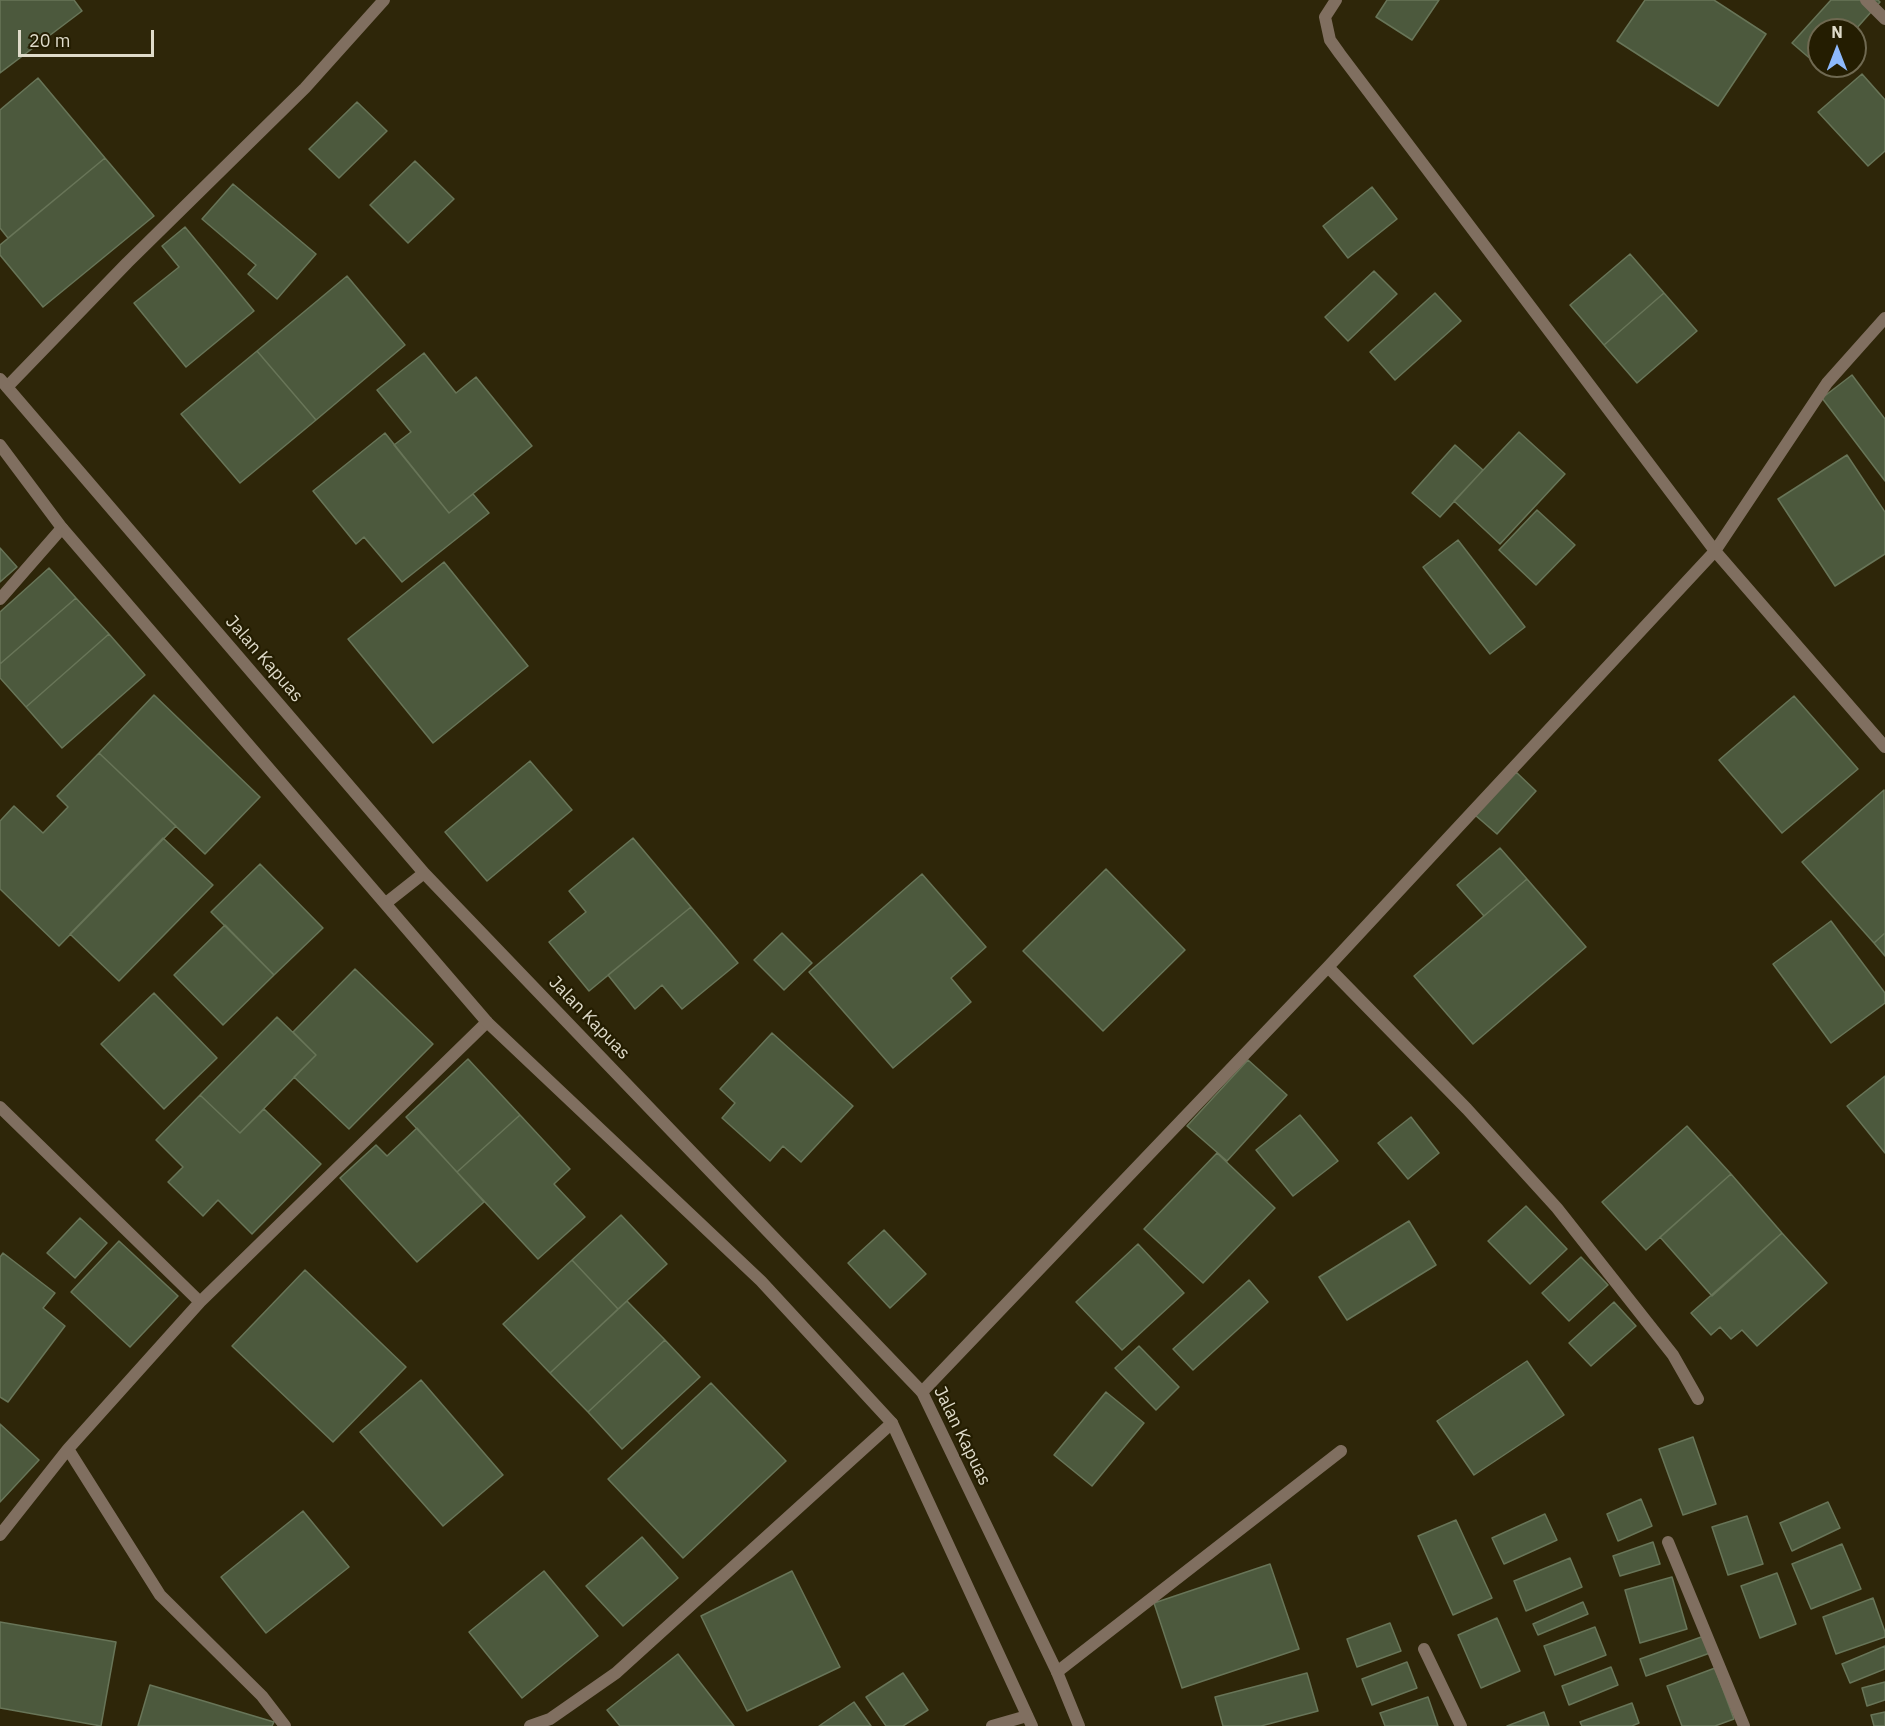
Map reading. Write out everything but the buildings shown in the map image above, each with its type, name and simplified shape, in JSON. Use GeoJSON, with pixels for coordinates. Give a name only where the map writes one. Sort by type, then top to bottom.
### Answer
{"type":"FeatureCollection","features":[{"type":"Feature","properties":{"kind":"street"},"geometry":{"type":"LineString","coordinates":[[3,383],[305,88],[384,0]]}},
{"type":"Feature","properties":{"kind":"street"},"geometry":{"type":"LineString","coordinates":[[1336,0],[1325,17],[1330,40],[1340,54],[1715,551],[1885,747]]}},
{"type":"Feature","properties":{"kind":"street"},"geometry":{"type":"LineString","coordinates":[[1866,0],[1885,19]]}},
{"type":"Feature","properties":{"kind":"street"},"geometry":{"type":"LineString","coordinates":[[922,1392],[1328,967],[1715,551],[1827,383],[1885,318]]}},
{"type":"Feature","properties":{"kind":"street","name":"Jalan Kapuas"},"geometry":{"type":"LineString","coordinates":[[3,383],[424,873],[922,1392],[1057,1672],[1080,1726]]}},
{"type":"Feature","properties":{"kind":"street"},"geometry":{"type":"LineString","coordinates":[[0,445],[62,528],[488,1022],[761,1281],[892,1423],[1030,1721],[992,1726]]}},
{"type":"Feature","properties":{"kind":"street"},"geometry":{"type":"LineString","coordinates":[[0,598],[62,528]]}},
{"type":"Feature","properties":{"kind":"street"},"geometry":{"type":"LineString","coordinates":[[386,903],[424,873]]}},
{"type":"Feature","properties":{"kind":"street"},"geometry":{"type":"LineString","coordinates":[[1328,967],[1467,1109],[1557,1208],[1673,1355],[1698,1399]]}},
{"type":"Feature","properties":{"kind":"street"},"geometry":{"type":"LineString","coordinates":[[0,1535],[68,1449],[200,1302],[488,1022]]}},
{"type":"Feature","properties":{"kind":"street"},"geometry":{"type":"LineString","coordinates":[[0,1107],[200,1302]]}},
{"type":"Feature","properties":{"kind":"street"},"geometry":{"type":"LineString","coordinates":[[530,1726],[550,1719],[616,1673],[892,1423]]}},
{"type":"Feature","properties":{"kind":"street"},"geometry":{"type":"LineString","coordinates":[[68,1449],[160,1595],[262,1696],[285,1726]]}},
{"type":"Feature","properties":{"kind":"street"},"geometry":{"type":"LineString","coordinates":[[1057,1672],[1341,1451]]}},
{"type":"Feature","properties":{"kind":"street"},"geometry":{"type":"LineString","coordinates":[[1668,1542],[1744,1726]]}},
{"type":"Feature","properties":{"kind":"street"},"geometry":{"type":"LineString","coordinates":[[1424,1649],[1461,1726]]}}]}
